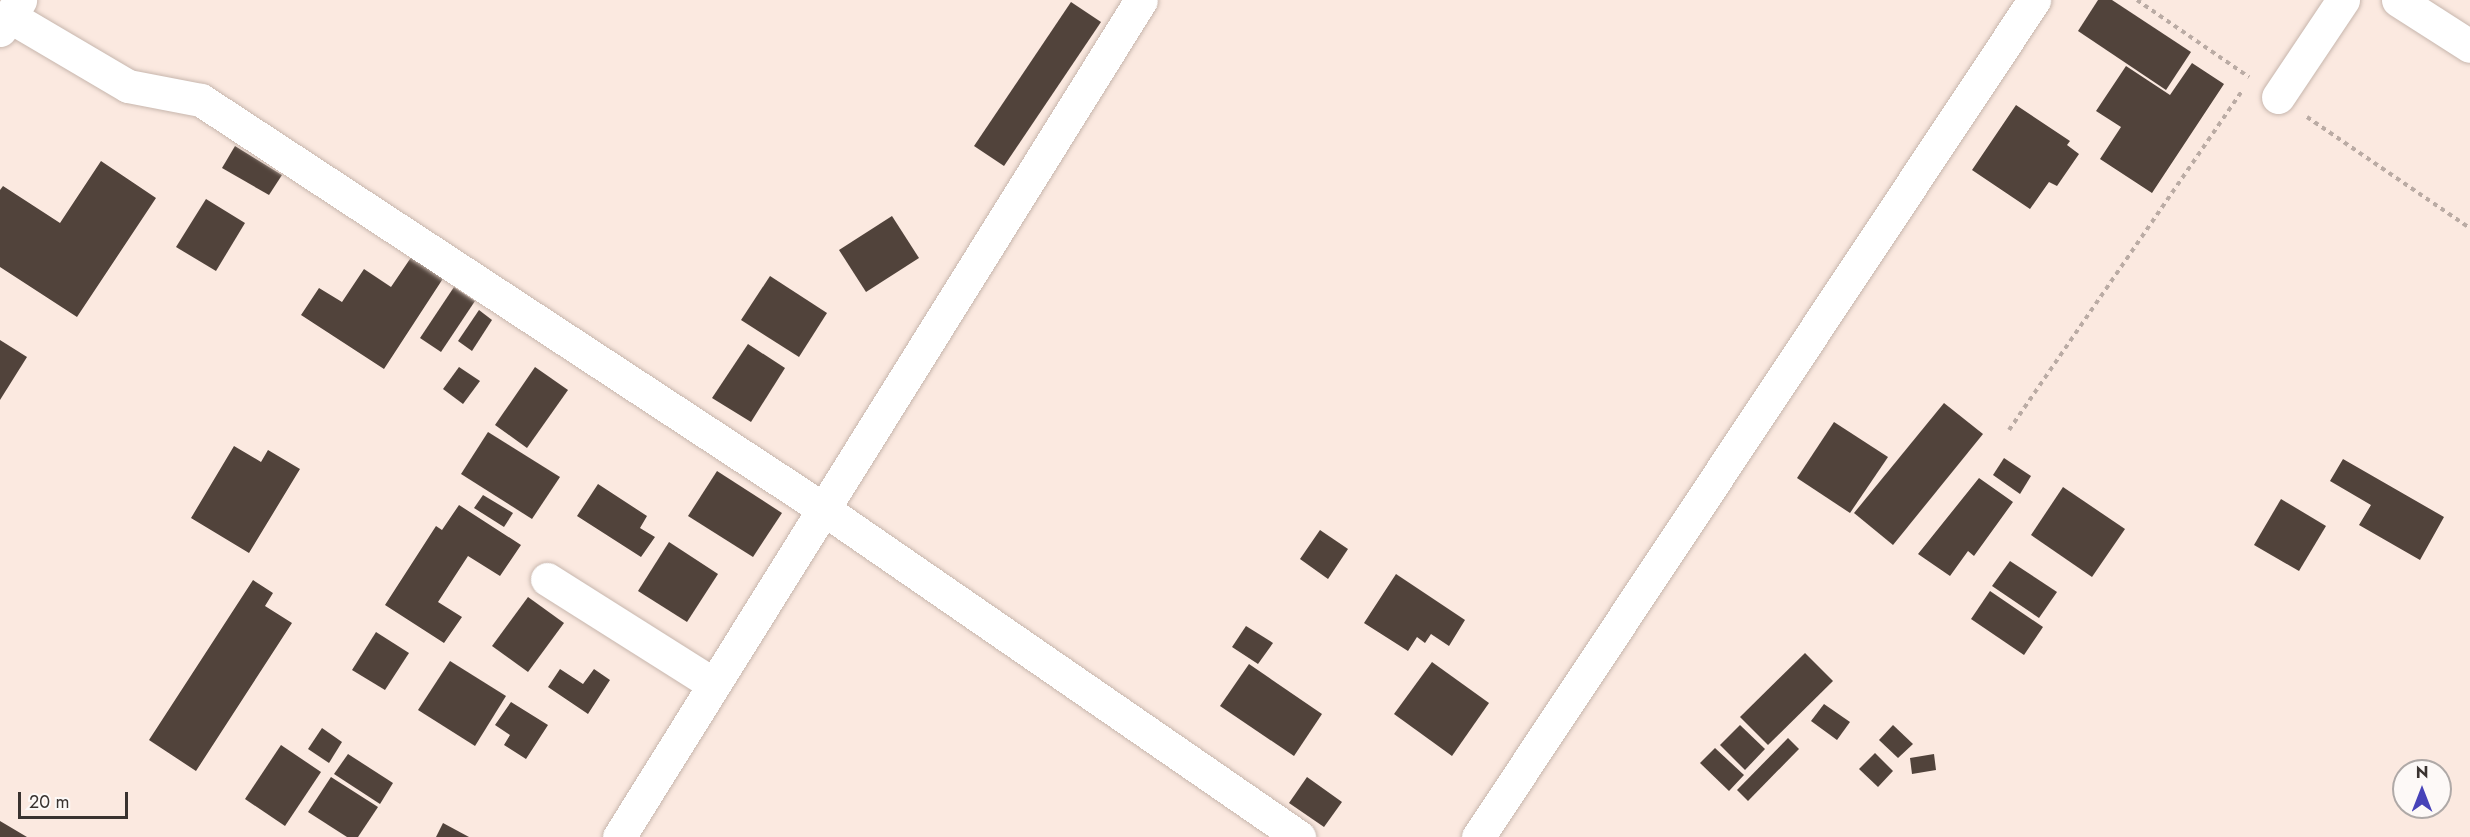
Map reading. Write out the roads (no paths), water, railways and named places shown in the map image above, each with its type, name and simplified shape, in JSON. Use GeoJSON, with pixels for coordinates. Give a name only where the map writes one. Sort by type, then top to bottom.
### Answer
{"type":"FeatureCollection","features":[{"type":"Feature","properties":{"kind":"street"},"geometry":{"type":"LineString","coordinates":[[619,837],[1141,0]]}},
{"type":"Feature","properties":{"kind":"street"},"geometry":{"type":"LineString","coordinates":[[2278,97],[2343,0]]}},
{"type":"Feature","properties":{"kind":"street"},"geometry":{"type":"LineString","coordinates":[[2398,0],[2470,46]]}},
{"type":"Feature","properties":{"kind":"street"},"geometry":{"type":"LineString","coordinates":[[1478,837],[2025,3]]}},
{"type":"Feature","properties":{"kind":"street"},"geometry":{"type":"LineString","coordinates":[[7,14],[128,86],[201,100],[825,510],[1299,837]]}},
{"type":"Feature","properties":{"kind":"street"},"geometry":{"type":"LineString","coordinates":[[547,579],[713,684]]}}]}
